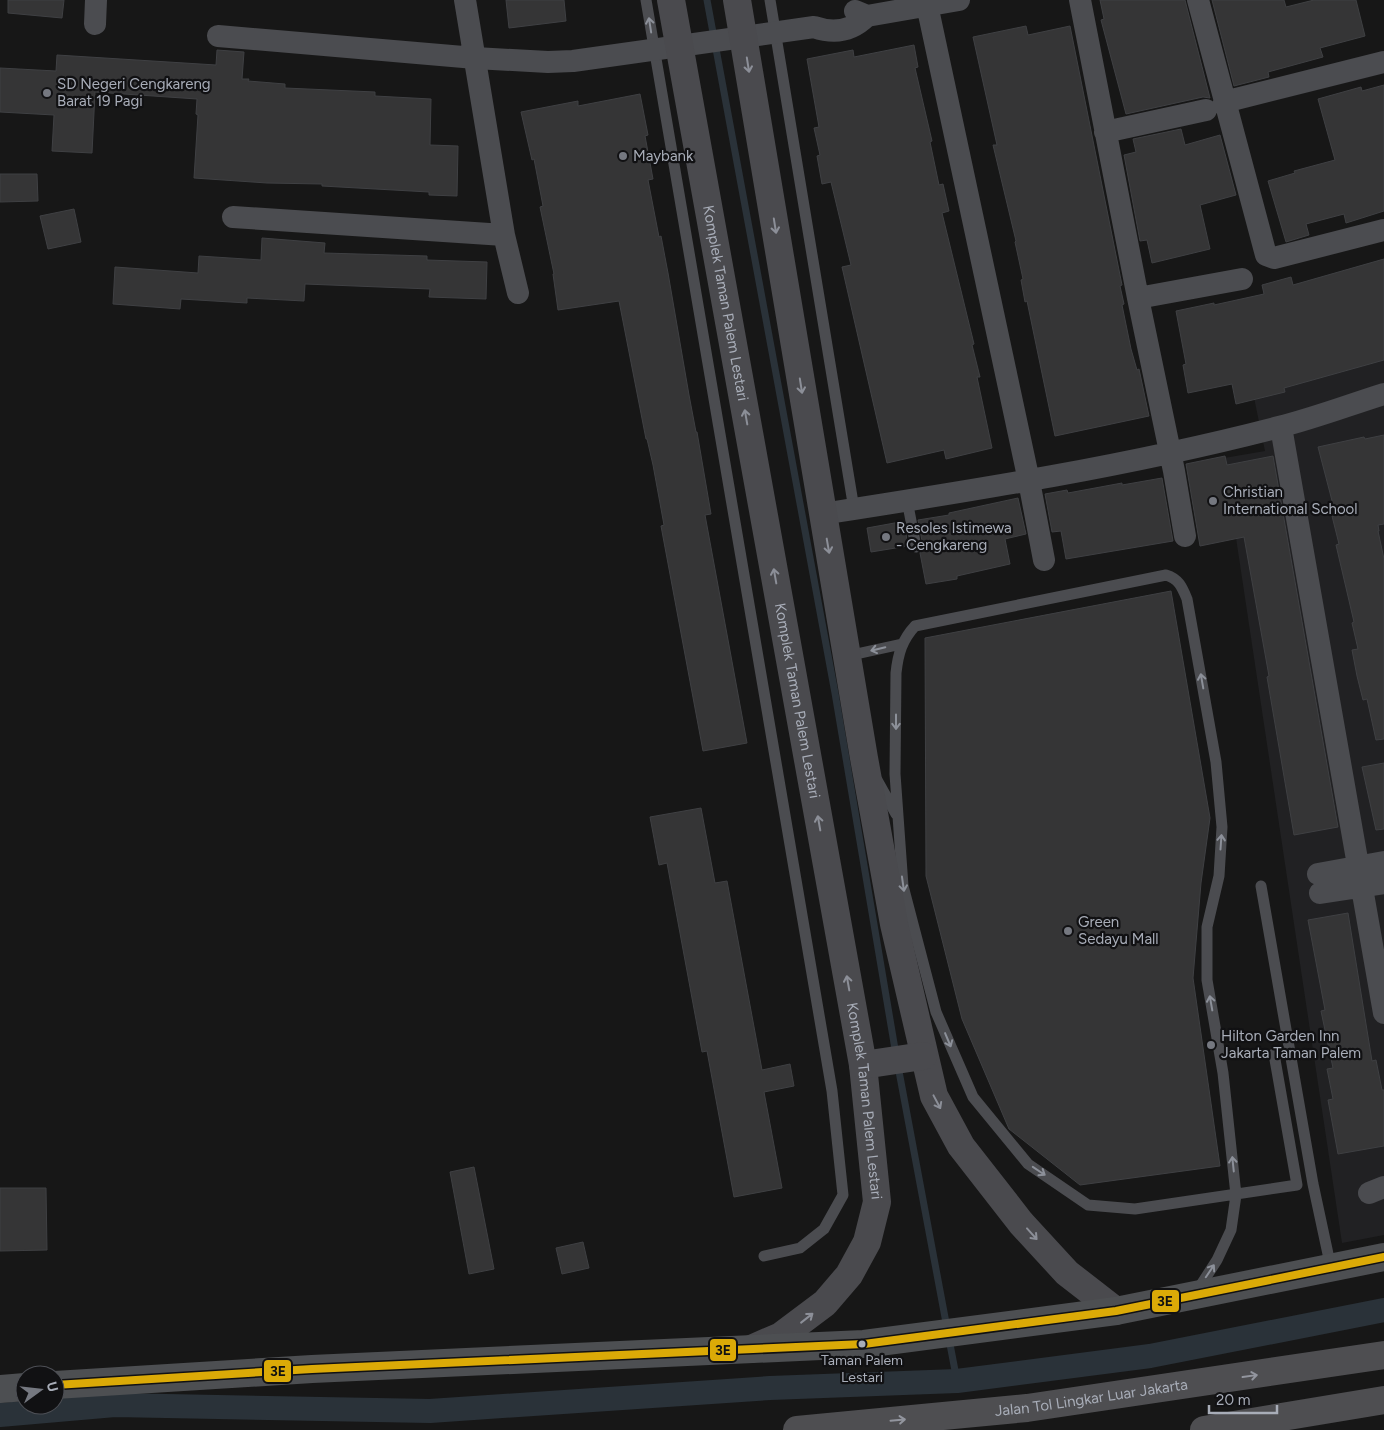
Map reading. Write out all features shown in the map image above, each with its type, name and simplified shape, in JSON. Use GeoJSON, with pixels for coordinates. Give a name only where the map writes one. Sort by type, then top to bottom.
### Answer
{"type":"FeatureCollection","features":[{"type":"Feature","properties":{"kind":"highway","name":"Jalan Tol Lingkar Luar Jakarta"},"geometry":{"type":"LineString","coordinates":[[798,1430],[1027,1408],[1384,1355]]}},
{"type":"Feature","properties":{"kind":"highway"},"geometry":{"type":"LineString","coordinates":[[1204,1430],[1384,1400]]}},
{"type":"Feature","properties":{"kind":"main road"},"geometry":{"type":"LineString","coordinates":[[65,1384],[312,1368],[864,1344],[1116,1311],[1384,1257]]}},
{"type":"Feature","properties":{"kind":"main road"},"geometry":{"type":"LineString","coordinates":[[0,1389],[15,1388]]}},
{"type":"Feature","properties":{"kind":"street"},"geometry":{"type":"LineString","coordinates":[[95,24],[96,0]]}},
{"type":"Feature","properties":{"kind":"street"},"geometry":{"type":"LineString","coordinates":[[465,0],[504,234],[518,293]]}},
{"type":"Feature","properties":{"kind":"street","name":"Komplek Taman Palem Lestari"},"geometry":{"type":"LineString","coordinates":[[671,0],[678,46],[893,1060],[934,1096],[962,1146],[1021,1222],[1067,1273],[1116,1311]]}},
{"type":"Feature","properties":{"kind":"street","name":"Komplek Taman Palem Lestari"},"geometry":{"type":"LineString","coordinates":[[737,0],[736,38],[894,924],[893,1060],[877,1202],[867,1242],[849,1275],[825,1303],[781,1336],[749,1350]]}},
{"type":"Feature","properties":{"kind":"street"},"geometry":{"type":"LineString","coordinates":[[218,36],[475,58],[548,62],[573,61],[814,27],[826,17],[853,11],[868,16],[926,3],[959,0]]}},
{"type":"Feature","properties":{"kind":"street"},"geometry":{"type":"LineString","coordinates":[[1080,0],[1185,536]]}},
{"type":"Feature","properties":{"kind":"street"},"geometry":{"type":"LineString","coordinates":[[1198,0],[1215,106],[1266,255],[1274,258],[1384,230]]}},
{"type":"Feature","properties":{"kind":"street"},"geometry":{"type":"LineString","coordinates":[[926,3],[1029,481],[1044,560]]}},
{"type":"Feature","properties":{"kind":"street"},"geometry":{"type":"LineString","coordinates":[[1105,132],[1215,106],[1384,62]]}},
{"type":"Feature","properties":{"kind":"street"},"geometry":{"type":"LineString","coordinates":[[233,216],[504,234]]}},
{"type":"Feature","properties":{"kind":"street"},"geometry":{"type":"LineString","coordinates":[[1138,298],[1242,279]]}},
{"type":"Feature","properties":{"kind":"street"},"geometry":{"type":"LineString","coordinates":[[822,514],[1029,481],[1170,453],[1281,427],[1384,394]]}},
{"type":"Feature","properties":{"kind":"street"},"geometry":{"type":"LineString","coordinates":[[1281,427],[1384,1013]]}},
{"type":"Feature","properties":{"kind":"street"},"geometry":{"type":"LineString","coordinates":[[1319,884],[1360,877],[1384,862]]}},
{"type":"Feature","properties":{"kind":"street"},"geometry":{"type":"LineString","coordinates":[[1360,877],[1384,883]]}},
{"type":"Feature","properties":{"kind":"lane"},"geometry":{"type":"LineString","coordinates":[[646,0],[678,46],[832,1091],[843,1195],[824,1229],[800,1248],[764,1256]]}},
{"type":"Feature","properties":{"kind":"lane"},"geometry":{"type":"LineString","coordinates":[[770,0],[854,509]]}},
{"type":"Feature","properties":{"kind":"lane"},"geometry":{"type":"LineString","coordinates":[[907,500],[916,547]]}},
{"type":"Feature","properties":{"kind":"lane"},"geometry":{"type":"LineString","coordinates":[[1193,1296],[1218,1260],[1232,1230],[1236,1195],[1223,1073],[1207,980],[1207,927],[1219,876],[1222,827],[1214,752],[1187,599],[1181,586],[1174,578],[1166,575],[915,626],[902,644],[896,673],[896,774],[903,886],[936,1012],[973,1097],[1028,1164],[1088,1205],[1135,1210],[1236,1195],[1297,1185],[1274,1054]]}},
{"type":"Feature","properties":{"kind":"lane"},"geometry":{"type":"LineString","coordinates":[[847,656],[902,644]]}},
{"type":"Feature","properties":{"kind":"lane"},"geometry":{"type":"LineString","coordinates":[[864,758],[898,817]]}},
{"type":"Feature","properties":{"kind":"lane"},"geometry":{"type":"LineString","coordinates":[[1261,886],[1313,1184],[1331,1268]]}},
{"type":"Feature","properties":{"kind":"shaded area"},"geometry":{"type":"Polygon","coordinates":[[[1384,306],[1384,1235],[1342,1243],[1224,458],[1265,451],[1244,349],[1384,306]]]}},
{"type":"Feature","properties":{"kind":"building"},"geometry":{"type":"Polygon","coordinates":[[[8,0],[64,0],[62,18],[8,13],[8,0]]]}},
{"type":"Feature","properties":{"kind":"building"},"geometry":{"type":"Polygon","coordinates":[[[506,0],[564,0],[566,21],[509,28],[506,0]]]}},
{"type":"Feature","properties":{"kind":"building"},"geometry":{"type":"Polygon","coordinates":[[[1100,0],[1185,0],[1210,98],[1203,97],[1126,114],[1101,20],[1104,19],[1100,0]]]}},
{"type":"Feature","properties":{"kind":"building"},"geometry":{"type":"Polygon","coordinates":[[[1212,0],[1284,0],[1286,7],[1314,0],[1356,0],[1365,36],[1320,48],[1323,57],[1268,72],[1269,77],[1234,86],[1212,0]]]}},
{"type":"Feature","properties":{"kind":"building"},"geometry":{"type":"Polygon","coordinates":[[[1026,26],[1028,35],[1070,26],[1122,285],[1120,286],[1124,304],[1122,305],[1131,349],[1137,370],[1139,369],[1149,416],[1055,436],[1027,301],[1025,302],[1016,241],[993,145],[997,145],[973,37],[1026,26]]]}},
{"type":"Feature","properties":{"kind":"building"},"geometry":{"type":"Polygon","coordinates":[[[914,45],[918,67],[915,68],[932,141],[930,142],[939,185],[943,184],[949,211],[942,213],[974,344],[972,345],[980,377],[977,377],[992,448],[946,459],[944,450],[887,463],[842,267],[851,265],[831,182],[822,184],[817,156],[820,155],[814,128],[819,127],[807,59],[853,50],[854,57],[914,45]]]}},
{"type":"Feature","properties":{"kind":"building"},"geometry":{"type":"Polygon","coordinates":[[[217,50],[244,52],[242,79],[249,79],[248,81],[285,84],[285,88],[375,92],[375,96],[431,99],[430,145],[458,146],[457,196],[429,195],[429,192],[322,186],[322,184],[267,183],[194,178],[198,115],[196,114],[197,99],[95,92],[92,153],[52,151],[54,115],[0,112],[0,68],[56,71],[57,55],[216,65],[217,50]]]}},
{"type":"Feature","properties":{"kind":"building"},"geometry":{"type":"Polygon","coordinates":[[[1384,85],[1384,211],[1346,223],[1344,214],[1306,224],[1309,235],[1286,242],[1268,181],[1295,173],[1294,171],[1335,160],[1318,99],[1361,87],[1362,91],[1384,85]]]}},
{"type":"Feature","properties":{"kind":"building"},"geometry":{"type":"Polygon","coordinates":[[[640,94],[648,135],[645,136],[653,179],[648,180],[659,237],[661,236],[697,432],[711,514],[705,515],[747,743],[703,751],[661,526],[664,525],[653,465],[646,439],[619,301],[558,310],[554,274],[540,207],[543,206],[534,159],[532,160],[521,112],[578,101],[578,106],[640,94]]]}},
{"type":"Feature","properties":{"kind":"building"},"geometry":{"type":"Polygon","coordinates":[[[1181,129],[1185,145],[1220,135],[1236,195],[1200,205],[1210,249],[1152,263],[1147,240],[1140,241],[1124,155],[1136,152],[1133,139],[1181,129]]]}},
{"type":"Feature","properties":{"kind":"building"},"geometry":{"type":"Polygon","coordinates":[[[0,174],[37,174],[38,201],[0,202],[0,174]]]}},
{"type":"Feature","properties":{"kind":"building"},"geometry":{"type":"Polygon","coordinates":[[[74,209],[81,242],[48,249],[40,216],[74,209]]]}},
{"type":"Feature","properties":{"kind":"building"},"geometry":{"type":"Polygon","coordinates":[[[262,238],[325,243],[324,253],[427,256],[427,260],[487,262],[486,299],[429,297],[430,289],[305,284],[304,301],[247,298],[247,303],[181,299],[180,309],[113,304],[115,267],[198,273],[199,256],[261,260],[262,238]]]}},
{"type":"Feature","properties":{"kind":"building"},"geometry":{"type":"Polygon","coordinates":[[[1384,259],[1384,360],[1284,388],[1285,392],[1236,404],[1232,384],[1188,393],[1183,365],[1186,364],[1176,311],[1264,294],[1262,285],[1291,277],[1293,285],[1384,259]]]}},
{"type":"Feature","properties":{"kind":"building"},"geometry":{"type":"Polygon","coordinates":[[[1384,435],[1384,524],[1378,525],[1378,531],[1384,559],[1384,739],[1376,740],[1367,699],[1363,700],[1357,676],[1352,650],[1358,649],[1352,623],[1354,622],[1336,545],[1339,544],[1332,516],[1336,516],[1318,447],[1364,437],[1365,439],[1384,435]]]}},
{"type":"Feature","properties":{"kind":"building"},"geometry":{"type":"Polygon","coordinates":[[[1225,456],[1227,465],[1273,456],[1338,827],[1294,835],[1267,677],[1269,676],[1244,537],[1200,546],[1186,464],[1225,456]]]}},
{"type":"Feature","properties":{"kind":"building"},"geometry":{"type":"Polygon","coordinates":[[[1162,478],[1173,541],[1066,559],[1061,531],[1052,532],[1045,494],[1067,490],[1068,493],[1162,478]]]}},
{"type":"Feature","properties":{"kind":"building"},"geometry":{"type":"Polygon","coordinates":[[[1018,498],[1026,534],[1005,539],[1010,564],[957,576],[957,579],[926,584],[920,553],[923,546],[918,520],[949,515],[949,513],[1018,498]]]}},
{"type":"Feature","properties":{"kind":"building","name":"Resoles Istimewa - Cengkareng"},"geometry":{"type":"Polygon","coordinates":[[[904,522],[908,546],[871,552],[867,528],[904,522]]]}},
{"type":"Feature","properties":{"kind":"building","name":"Green Sedayu Mall"},"geometry":{"type":"Polygon","coordinates":[[[1171,591],[1210,818],[1201,883],[1193,978],[1220,1166],[1080,1185],[1009,1129],[962,1019],[926,876],[925,638],[1171,591]]]}},
{"type":"Feature","properties":{"kind":"building"},"geometry":{"type":"Polygon","coordinates":[[[1384,763],[1384,829],[1376,830],[1362,767],[1384,763]]]}},
{"type":"Feature","properties":{"kind":"building"},"geometry":{"type":"Polygon","coordinates":[[[701,808],[715,883],[727,881],[762,1070],[790,1064],[794,1086],[764,1092],[782,1188],[734,1197],[707,1051],[702,1052],[667,863],[659,865],[650,817],[701,808]]]}},
{"type":"Feature","properties":{"kind":"building"},"geometry":{"type":"Polygon","coordinates":[[[1348,913],[1372,1061],[1376,1060],[1382,1090],[1384,1090],[1384,1146],[1338,1154],[1328,1100],[1333,1099],[1327,1069],[1333,1068],[1321,1011],[1325,1010],[1308,920],[1348,913]]]}},
{"type":"Feature","properties":{"kind":"building"},"geometry":{"type":"Polygon","coordinates":[[[474,1167],[494,1269],[469,1274],[450,1172],[474,1167]]]}},
{"type":"Feature","properties":{"kind":"building"},"geometry":{"type":"Polygon","coordinates":[[[0,1188],[46,1188],[47,1250],[0,1251],[0,1188]]]}},
{"type":"Feature","properties":{"kind":"building"},"geometry":{"type":"Polygon","coordinates":[[[583,1242],[589,1268],[562,1274],[556,1248],[583,1242]]]}},
{"type":"Feature","properties":{"kind":"waterway"},"geometry":{"type":"LineString","coordinates":[[707,0],[835,693],[896,1055]]}},
{"type":"Feature","properties":{"kind":"waterway"},"geometry":{"type":"LineString","coordinates":[[898,1066],[947,1328]]}},
{"type":"Feature","properties":{"kind":"waterway"},"geometry":{"type":"LineString","coordinates":[[0,1415],[115,1405],[430,1411],[770,1388],[957,1381],[1150,1356],[1384,1310]]}},
{"type":"Feature","properties":{"kind":"waterway"},"geometry":{"type":"LineString","coordinates":[[949,1339],[957,1381]]}},
{"type":"Feature","properties":{"kind":"transit line","name":"3E"},"geometry":{"type":"LineString","coordinates":[[65,1384],[312,1369],[864,1344],[1116,1311],[1384,1257]]}},
{"type":"Feature","properties":{"kind":"place","name":"SD Negeri Cengkareng Barat 19 Pagi"},"geometry":{"type":"Point","coordinates":[47,93]}},
{"type":"Feature","properties":{"kind":"place","name":"Maybank"},"geometry":{"type":"Point","coordinates":[623,156]}},
{"type":"Feature","properties":{"kind":"place","name":"Christian International School"},"geometry":{"type":"Point","coordinates":[1213,501]}},
{"type":"Feature","properties":{"kind":"place","name":"Resoles Istimewa - Cengkareng"},"geometry":{"type":"Point","coordinates":[886,537]}},
{"type":"Feature","properties":{"kind":"place","name":"Green Sedayu Mall"},"geometry":{"type":"Point","coordinates":[1068,931]}},
{"type":"Feature","properties":{"kind":"place","name":"Hilton Garden Inn Jakarta Taman Palem"},"geometry":{"type":"Point","coordinates":[1211,1045]}},
{"type":"Feature","properties":{"kind":"place","name":"Taman Palem Lestari"},"geometry":{"type":"Point","coordinates":[862,1344]}}]}
